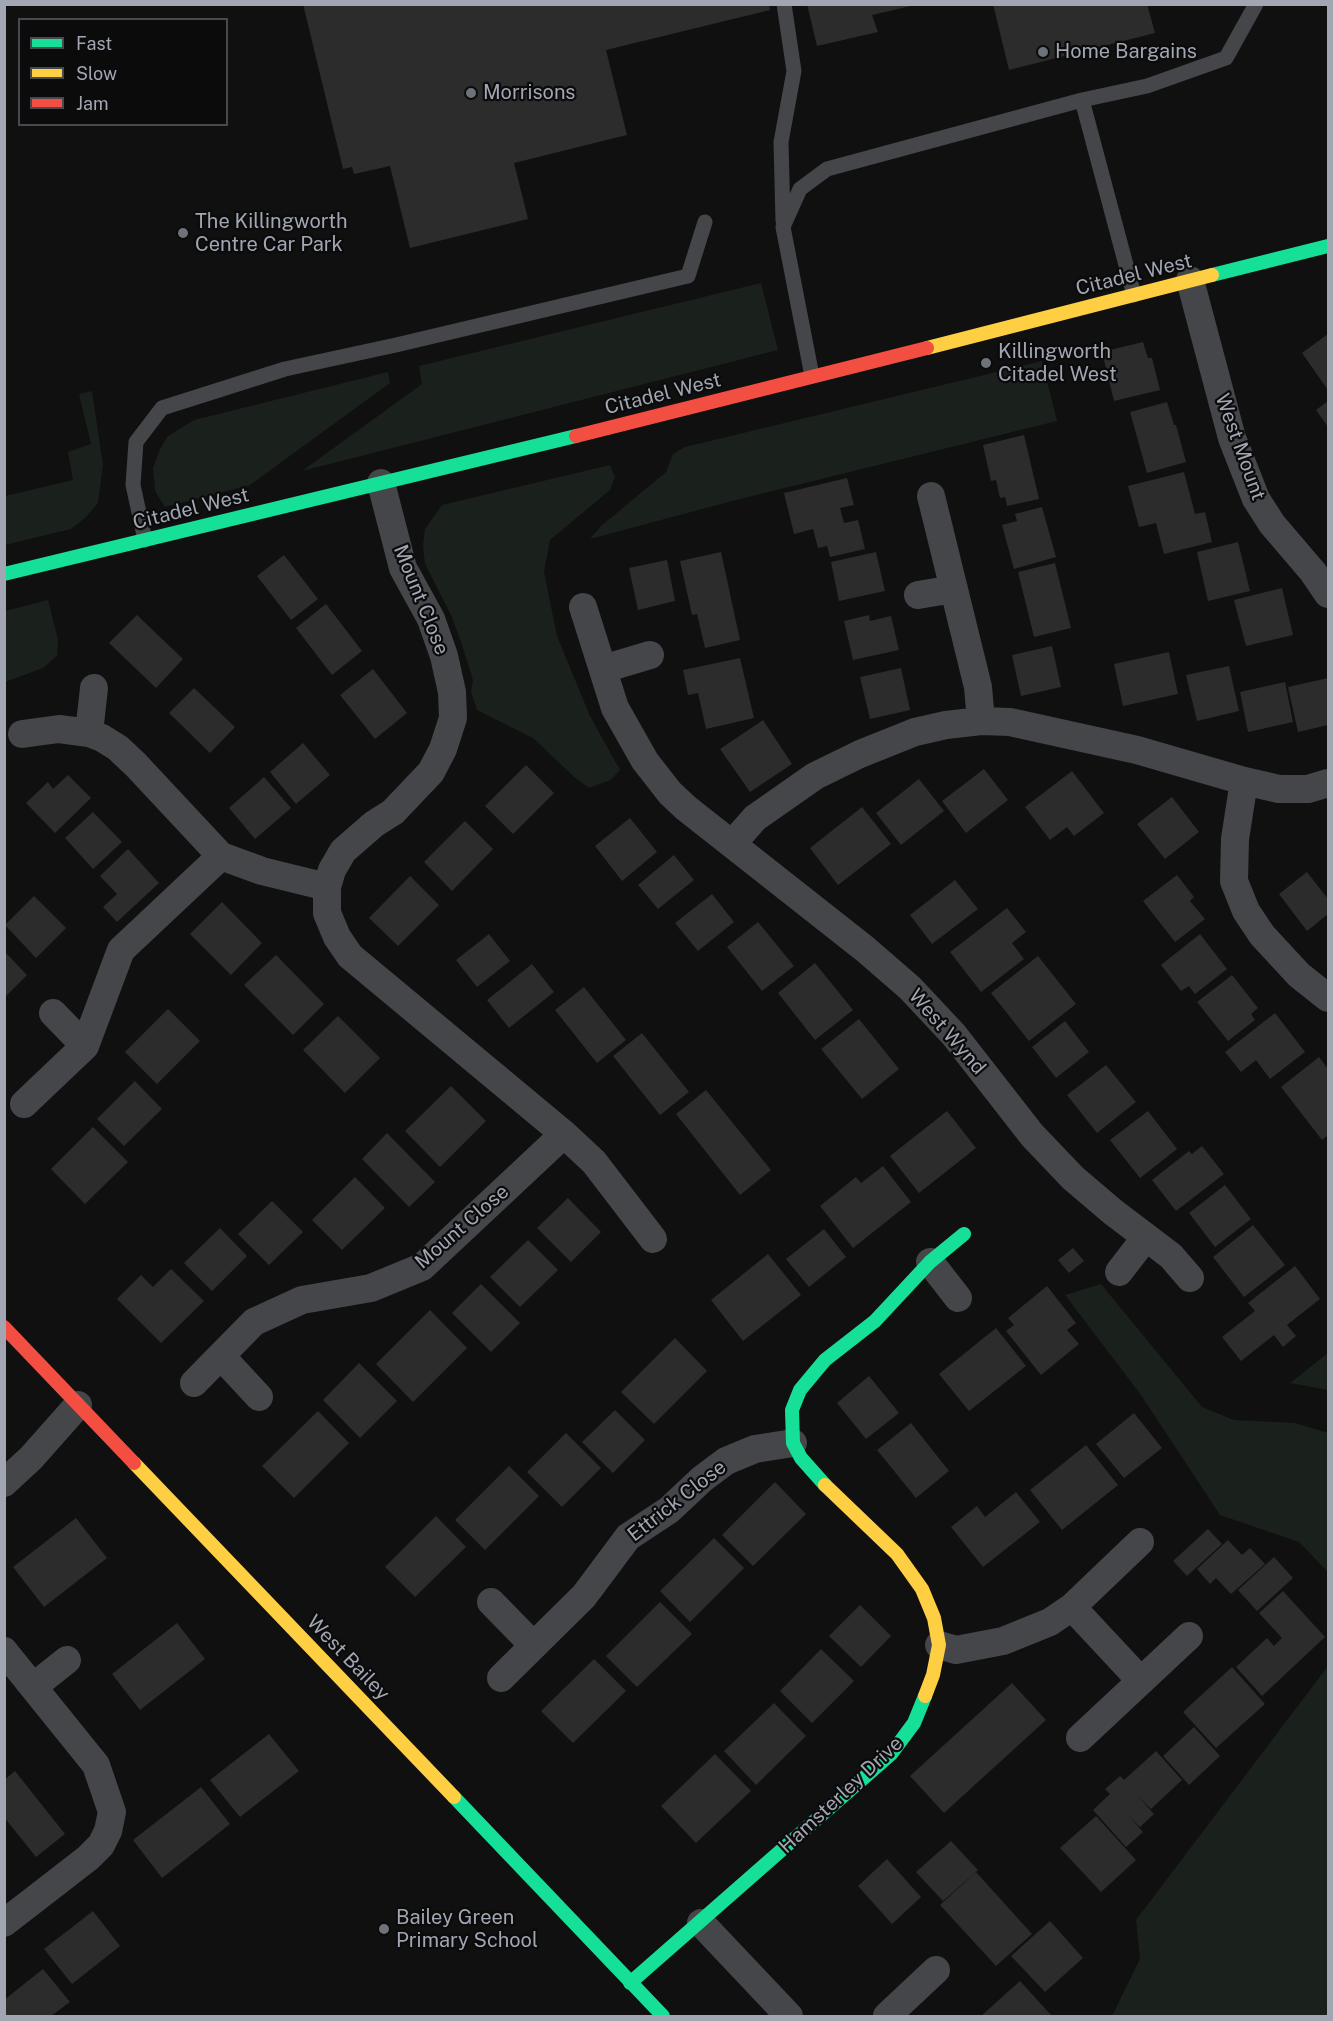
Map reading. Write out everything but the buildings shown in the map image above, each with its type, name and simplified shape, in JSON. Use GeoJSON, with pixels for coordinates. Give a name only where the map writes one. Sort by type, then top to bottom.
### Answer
{"type":"FeatureCollection","features":[{"type":"Feature","properties":{"kind":"street","name":"Citadel West"},"geometry":{"type":"LineString","coordinates":[[4,574],[381,483],[1329,246]]}},
{"type":"Feature","properties":{"kind":"street","name":"West Mount"},"geometry":{"type":"LineString","coordinates":[[1190,280],[1232,438],[1256,499],[1272,524],[1329,594]]}},
{"type":"Feature","properties":{"kind":"street","name":"Mount Close"},"geometry":{"type":"LineString","coordinates":[[381,483],[403,568],[431,619],[444,656],[452,692],[453,718],[443,749],[431,772],[393,812],[374,824],[343,851],[332,870],[327,887],[327,913],[337,938],[350,956],[564,1134],[594,1162],[653,1239]]}},
{"type":"Feature","properties":{"kind":"street"},"geometry":{"type":"LineString","coordinates":[[931,496],[978,687],[981,721]]}},
{"type":"Feature","properties":{"kind":"street"},"geometry":{"type":"LineString","coordinates":[[918,596],[954,589]]}},
{"type":"Feature","properties":{"kind":"street","name":"West Wynd"},"geometry":{"type":"LineString","coordinates":[[584,607],[615,708],[651,770],[686,808],[865,949],[910,988],[954,1035],[1032,1135],[1073,1178],[1171,1256],[1190,1278]]}},
{"type":"Feature","properties":{"kind":"street"},"geometry":{"type":"LineString","coordinates":[[603,669],[650,655]]}},
{"type":"Feature","properties":{"kind":"street"},"geometry":{"type":"LineString","coordinates":[[88,733],[94,688]]}},
{"type":"Feature","properties":{"kind":"street"},"geometry":{"type":"LineString","coordinates":[[732,843],[755,818],[815,776],[860,754],[915,732],[946,724],[981,721],[1010,722],[1137,750],[1279,789],[1308,789],[1329,783]]}},
{"type":"Feature","properties":{"kind":"street"},"geometry":{"type":"LineString","coordinates":[[22,734],[59,729],[88,733],[102,738],[118,748],[136,765],[220,856],[262,871],[327,887]]}},
{"type":"Feature","properties":{"kind":"street"},"geometry":{"type":"LineString","coordinates":[[1244,781],[1235,839],[1234,881],[1246,911],[1262,935],[1299,975],[1329,998]]}},
{"type":"Feature","properties":{"kind":"street"},"geometry":{"type":"LineString","coordinates":[[24,1104],[85,1047],[121,950],[220,856]]}},
{"type":"Feature","properties":{"kind":"street"},"geometry":{"type":"LineString","coordinates":[[53,1013],[85,1047]]}},
{"type":"Feature","properties":{"kind":"street","name":"Mount Close"},"geometry":{"type":"LineString","coordinates":[[194,1383],[254,1322],[302,1300],[371,1288],[422,1267],[564,1134]]}},
{"type":"Feature","properties":{"kind":"street"},"geometry":{"type":"LineString","coordinates":[[793,1443],[792,1410],[800,1390],[825,1360],[875,1321],[930,1262],[964,1234]]}},
{"type":"Feature","properties":{"kind":"street"},"geometry":{"type":"LineString","coordinates":[[1119,1272],[1146,1237]]}},
{"type":"Feature","properties":{"kind":"street"},"geometry":{"type":"LineString","coordinates":[[930,1262],[958,1298]]}},
{"type":"Feature","properties":{"kind":"street","name":"West Bailey"},"geometry":{"type":"LineString","coordinates":[[4,1327],[663,2016]]}},
{"type":"Feature","properties":{"kind":"street"},"geometry":{"type":"LineString","coordinates":[[221,1356],[259,1397]]}},
{"type":"Feature","properties":{"kind":"street"},"geometry":{"type":"LineString","coordinates":[[4,1483],[31,1458],[78,1405]]}},
{"type":"Feature","properties":{"kind":"street","name":"Hamsterley Drive"},"geometry":{"type":"LineString","coordinates":[[630,1983],[891,1754],[914,1723],[933,1676],[939,1645],[934,1618],[922,1589],[897,1554],[814,1474],[793,1443]]}},
{"type":"Feature","properties":{"kind":"street","name":"Ettrick Close"},"geometry":{"type":"LineString","coordinates":[[501,1678],[584,1596],[628,1537],[669,1510],[702,1479],[726,1461],[755,1449],[793,1443]]}},
{"type":"Feature","properties":{"kind":"street"},"geometry":{"type":"LineString","coordinates":[[939,1645],[956,1650],[1003,1641],[1050,1622],[1072,1606],[1140,1542]]}},
{"type":"Feature","properties":{"kind":"street"},"geometry":{"type":"LineString","coordinates":[[491,1602],[533,1645]]}},
{"type":"Feature","properties":{"kind":"street"},"geometry":{"type":"LineString","coordinates":[[1072,1606],[1141,1681]]}},
{"type":"Feature","properties":{"kind":"street"},"geometry":{"type":"LineString","coordinates":[[1080,1738],[1189,1636]]}},
{"type":"Feature","properties":{"kind":"street"},"geometry":{"type":"LineString","coordinates":[[4,1651],[96,1765],[112,1812],[108,1831],[101,1845],[4,1923]]}},
{"type":"Feature","properties":{"kind":"street"},"geometry":{"type":"LineString","coordinates":[[33,1686],[68,1660]]}},
{"type":"Feature","properties":{"kind":"street"},"geometry":{"type":"LineString","coordinates":[[701,1923],[789,2016]]}},
{"type":"Feature","properties":{"kind":"street"},"geometry":{"type":"LineString","coordinates":[[887,2016],[936,1970]]}},
{"type":"Feature","properties":{"kind":"lane"},"geometry":{"type":"LineString","coordinates":[[784,4],[794,71],[781,142],[783,227],[812,376]]}},
{"type":"Feature","properties":{"kind":"lane"},"geometry":{"type":"LineString","coordinates":[[783,227],[800,189],[827,169],[1082,100],[1147,86],[1226,58],[1256,4]]}},
{"type":"Feature","properties":{"kind":"lane"},"geometry":{"type":"LineString","coordinates":[[1082,100],[1134,295]]}},
{"type":"Feature","properties":{"kind":"lane"},"geometry":{"type":"LineString","coordinates":[[145,540],[133,484],[136,442],[162,408],[285,369],[408,343],[688,276],[705,222]]}},
{"type":"Feature","properties":{"kind":"shaded area"},"geometry":{"type":"Polygon","coordinates":[[[761,283],[778,350],[302,471],[422,384],[419,366],[761,283]]]}},
{"type":"Feature","properties":{"kind":"shaded area"},"geometry":{"type":"Polygon","coordinates":[[[1042,361],[1057,421],[736,500],[590,539],[601,526],[666,472],[673,454],[685,447],[1042,361]]]}},
{"type":"Feature","properties":{"kind":"shaded area"},"geometry":{"type":"Polygon","coordinates":[[[388,372],[390,383],[250,485],[165,507],[155,491],[153,468],[160,449],[168,436],[194,420],[388,372]]]}},
{"type":"Feature","properties":{"kind":"shaded area"},"geometry":{"type":"Polygon","coordinates":[[[92,391],[103,465],[98,503],[71,529],[5,545],[5,496],[73,480],[68,452],[91,444],[79,394],[92,391]]]}},
{"type":"Feature","properties":{"kind":"shaded area"},"geometry":{"type":"Polygon","coordinates":[[[610,465],[615,477],[610,490],[550,540],[544,572],[557,636],[590,716],[620,770],[611,780],[589,788],[533,738],[477,710],[471,692],[473,680],[461,642],[451,615],[425,564],[423,546],[425,529],[442,505],[610,465]]]}},
{"type":"Feature","properties":{"kind":"shaded area"},"geometry":{"type":"Polygon","coordinates":[[[48,600],[58,640],[57,656],[43,668],[5,682],[5,611],[48,600]]]}},
{"type":"Feature","properties":{"kind":"shaded area"},"geometry":{"type":"Polygon","coordinates":[[[1101,1284],[1202,1407],[1234,1420],[1295,1423],[1328,1433],[1328,1572],[1299,1542],[1220,1515],[1141,1395],[1065,1295],[1101,1284]]]}},
{"type":"Feature","properties":{"kind":"shaded area"},"geometry":{"type":"Polygon","coordinates":[[[1328,1353],[1328,1390],[1290,1383],[1328,1353]]]}},
{"type":"Feature","properties":{"kind":"shaded area"},"geometry":{"type":"Polygon","coordinates":[[[1328,1666],[1328,2016],[1112,2016],[1140,1959],[1136,1920],[1328,1666]]]}},
{"type":"Feature","properties":{"kind":"traffic: fast"},"geometry":{"type":"LineString","coordinates":[[1212,275],[1328,246]]}},
{"type":"Feature","properties":{"kind":"traffic: fast"},"geometry":{"type":"LineString","coordinates":[[4,574],[576,436]]}},
{"type":"Feature","properties":{"kind":"traffic: fast"},"geometry":{"type":"LineString","coordinates":[[825,1485],[801,1458],[793,1443],[792,1410],[800,1390],[825,1360],[875,1321],[930,1262],[964,1234]]}},
{"type":"Feature","properties":{"kind":"traffic: fast"},"geometry":{"type":"LineString","coordinates":[[630,1983],[891,1754],[914,1723],[925,1696]]}},
{"type":"Feature","properties":{"kind":"traffic: fast"},"geometry":{"type":"LineString","coordinates":[[454,1797],[663,2016]]}},
{"type":"Feature","properties":{"kind":"traffic: slow"},"geometry":{"type":"LineString","coordinates":[[927,348],[1212,275]]}},
{"type":"Feature","properties":{"kind":"traffic: slow"},"geometry":{"type":"LineString","coordinates":[[134,1463],[454,1797]]}},
{"type":"Feature","properties":{"kind":"traffic: slow"},"geometry":{"type":"LineString","coordinates":[[825,1485],[897,1554],[922,1589],[934,1618],[939,1645],[933,1675],[925,1696]]}},
{"type":"Feature","properties":{"kind":"traffic: jam"},"geometry":{"type":"LineString","coordinates":[[576,436],[927,348]]}},
{"type":"Feature","properties":{"kind":"traffic: jam"},"geometry":{"type":"LineString","coordinates":[[4,1327],[134,1463]]}},
{"type":"Feature","properties":{"kind":"place","name":"Home Bargains"},"geometry":{"type":"Point","coordinates":[1043,52]}},
{"type":"Feature","properties":{"kind":"place","name":"Morrisons"},"geometry":{"type":"Point","coordinates":[471,93]}},
{"type":"Feature","properties":{"kind":"place","name":"The Killingworth Centre Car Park"},"geometry":{"type":"Point","coordinates":[183,233]}},
{"type":"Feature","properties":{"kind":"place","name":"Killingworth Citadel West"},"geometry":{"type":"Point","coordinates":[986,363]}},
{"type":"Feature","properties":{"kind":"place","name":"Bailey Green Primary School"},"geometry":{"type":"Point","coordinates":[384,1929]}}]}
